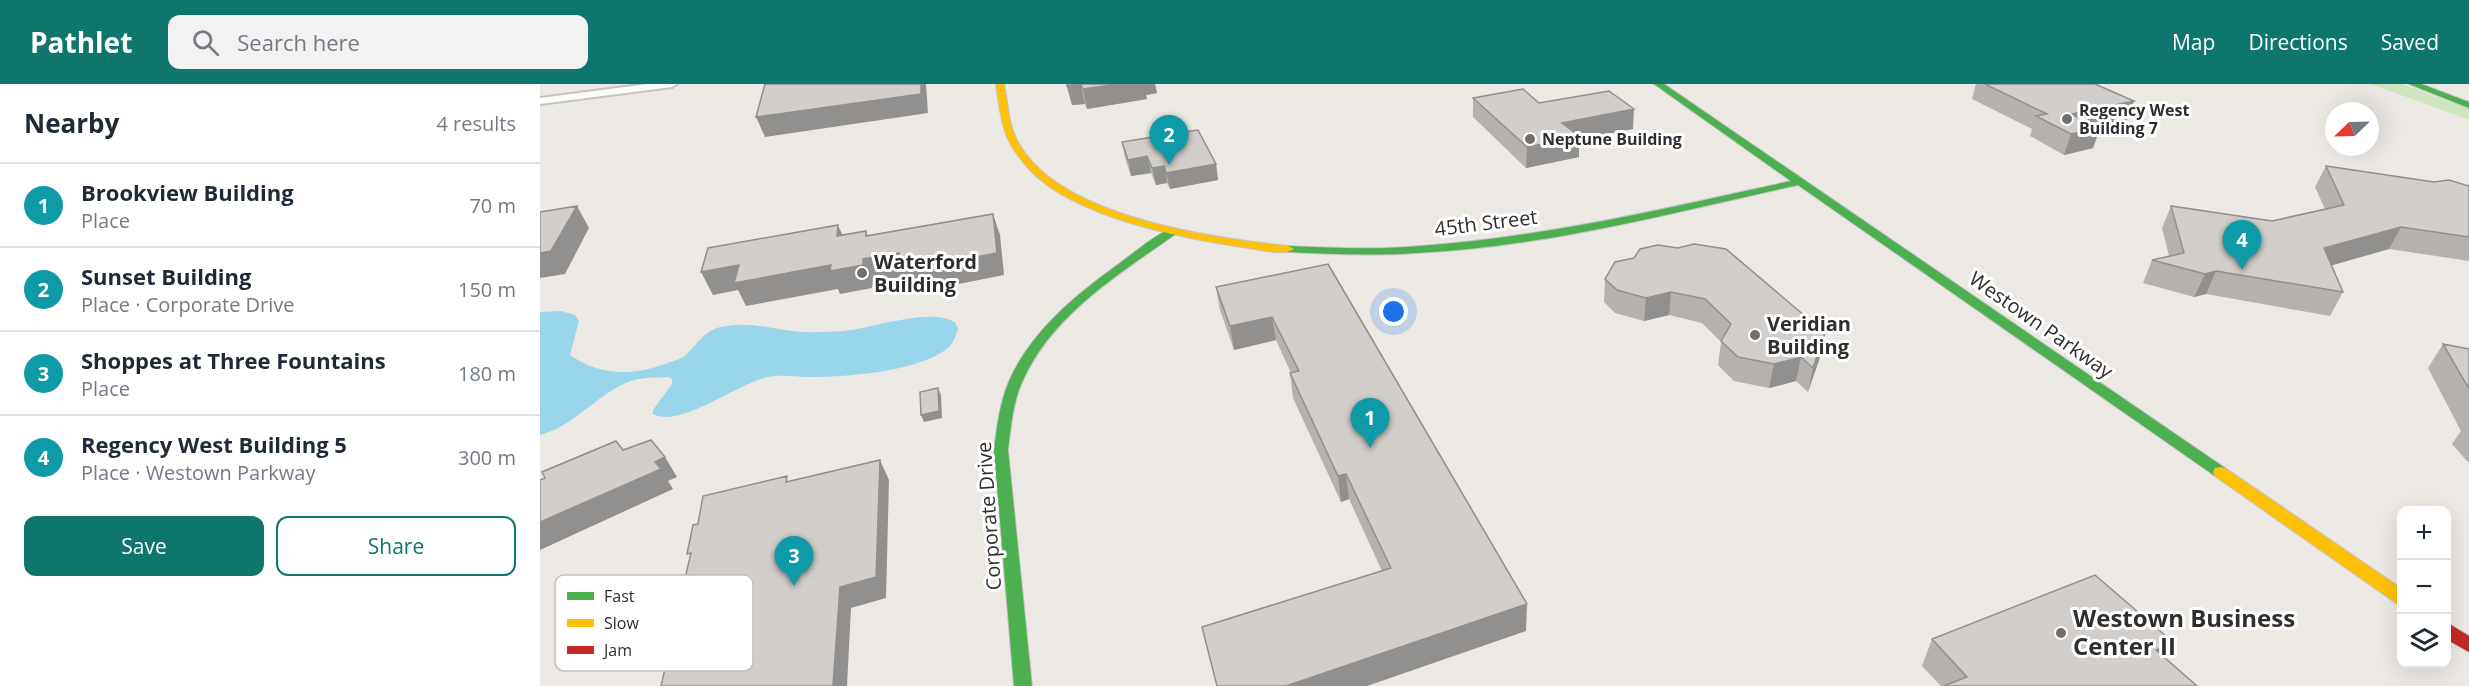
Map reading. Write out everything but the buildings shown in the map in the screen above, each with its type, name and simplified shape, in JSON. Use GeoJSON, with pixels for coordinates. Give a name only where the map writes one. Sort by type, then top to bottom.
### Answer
{"type":"FeatureCollection","features":[{"type":"Feature","properties":{"kind":"main road"},"geometry":{"type":"LineString","coordinates":[[1000,84],[1011,137],[1022,157],[1039,174],[1091,205],[1173,231]]}},
{"type":"Feature","properties":{"kind":"main road","name":"Westown Parkway"},"geometry":{"type":"LineString","coordinates":[[1658,84],[2397,595]]}},
{"type":"Feature","properties":{"kind":"main road"},"geometry":{"type":"LineString","coordinates":[[2413,84],[2469,105]]}},
{"type":"Feature","properties":{"kind":"main road"},"geometry":{"type":"LineString","coordinates":[[2440,84],[2469,94]]}},
{"type":"Feature","properties":{"kind":"main road","name":"45th Street"},"geometry":{"type":"LineString","coordinates":[[1173,231],[1238,243],[1313,250],[1378,252],[1439,249],[1537,238],[1799,182]]}},
{"type":"Feature","properties":{"kind":"main road","name":"Corporate Drive"},"geometry":{"type":"LineString","coordinates":[[1023,686],[1001,450],[1004,415],[1011,389],[1039,342],[1066,312],[1089,291],[1173,231]]}},
{"type":"Feature","properties":{"kind":"main road"},"geometry":{"type":"LineString","coordinates":[[2451,632],[2469,645]]}},
{"type":"Feature","properties":{"kind":"street"},"geometry":{"type":"LineString","coordinates":[[540,101],[672,84]]}},
{"type":"Feature","properties":{"kind":"green space"},"geometry":{"type":"Polygon","coordinates":[[[2371,84],[2402,84],[2469,109],[2469,120],[2371,84]]]}},
{"type":"Feature","properties":{"kind":"water"},"geometry":{"type":"Polygon","coordinates":[[[561,311],[575,315],[579,321],[570,355],[593,367],[616,372],[640,371],[679,359],[710,332],[730,325],[799,332],[831,332],[916,317],[931,317],[955,322],[958,329],[950,346],[938,355],[904,367],[865,374],[828,377],[768,377],[678,415],[664,417],[653,414],[653,410],[672,384],[672,379],[668,377],[634,380],[610,392],[565,424],[540,435],[540,312],[561,311]]]}},
{"type":"Feature","properties":{"kind":"traffic: fast"},"geometry":{"type":"LineString","coordinates":[[1658,84],[2220,472]]}},
{"type":"Feature","properties":{"kind":"traffic: fast"},"geometry":{"type":"LineString","coordinates":[[2413,84],[2469,105]]}},
{"type":"Feature","properties":{"kind":"traffic: fast"},"geometry":{"type":"LineString","coordinates":[[1288,249],[1353,252],[1417,250],[1482,244],[1609,223],[1799,182]]}},
{"type":"Feature","properties":{"kind":"traffic: fast"},"geometry":{"type":"LineString","coordinates":[[1023,686],[1001,450],[1006,414],[1014,387],[1030,355],[1065,313],[1107,278],[1173,231]]}},
{"type":"Feature","properties":{"kind":"traffic: slow"},"geometry":{"type":"LineString","coordinates":[[1000,84],[1006,124],[1015,146],[1036,171],[1065,192],[1100,209],[1179,233],[1288,249]]}},
{"type":"Feature","properties":{"kind":"traffic: slow"},"geometry":{"type":"LineString","coordinates":[[2220,472],[2397,595]]}},
{"type":"Feature","properties":{"kind":"traffic: jam"},"geometry":{"type":"LineString","coordinates":[[2451,632],[2469,645]]}},
{"type":"Feature","properties":{"kind":"place","name":"Regency West Building 7"},"geometry":{"type":"Point","coordinates":[2067,119]}},
{"type":"Feature","properties":{"kind":"place","name":"Neptune Building"},"geometry":{"type":"Point","coordinates":[1530,139]}},
{"type":"Feature","properties":{"kind":"place","name":"Sunset Building"},"geometry":{"type":"Point","coordinates":[1169,165]}},
{"type":"Feature","properties":{"kind":"place","name":"Regency West Building 5"},"geometry":{"type":"Point","coordinates":[2242,270]}},
{"type":"Feature","properties":{"kind":"place","name":"Waterford Building"},"geometry":{"type":"Point","coordinates":[862,273]}},
{"type":"Feature","properties":{"kind":"place","name":"Veridian Building"},"geometry":{"type":"Point","coordinates":[1755,335]}},
{"type":"Feature","properties":{"kind":"place","name":"Brookview Building"},"geometry":{"type":"Point","coordinates":[1370,448]}},
{"type":"Feature","properties":{"kind":"place","name":"Shoppes at Three Fountains"},"geometry":{"type":"Point","coordinates":[794,586]}},
{"type":"Feature","properties":{"kind":"place","name":"Westown Business Center II"},"geometry":{"type":"Point","coordinates":[2061,633]}}]}
